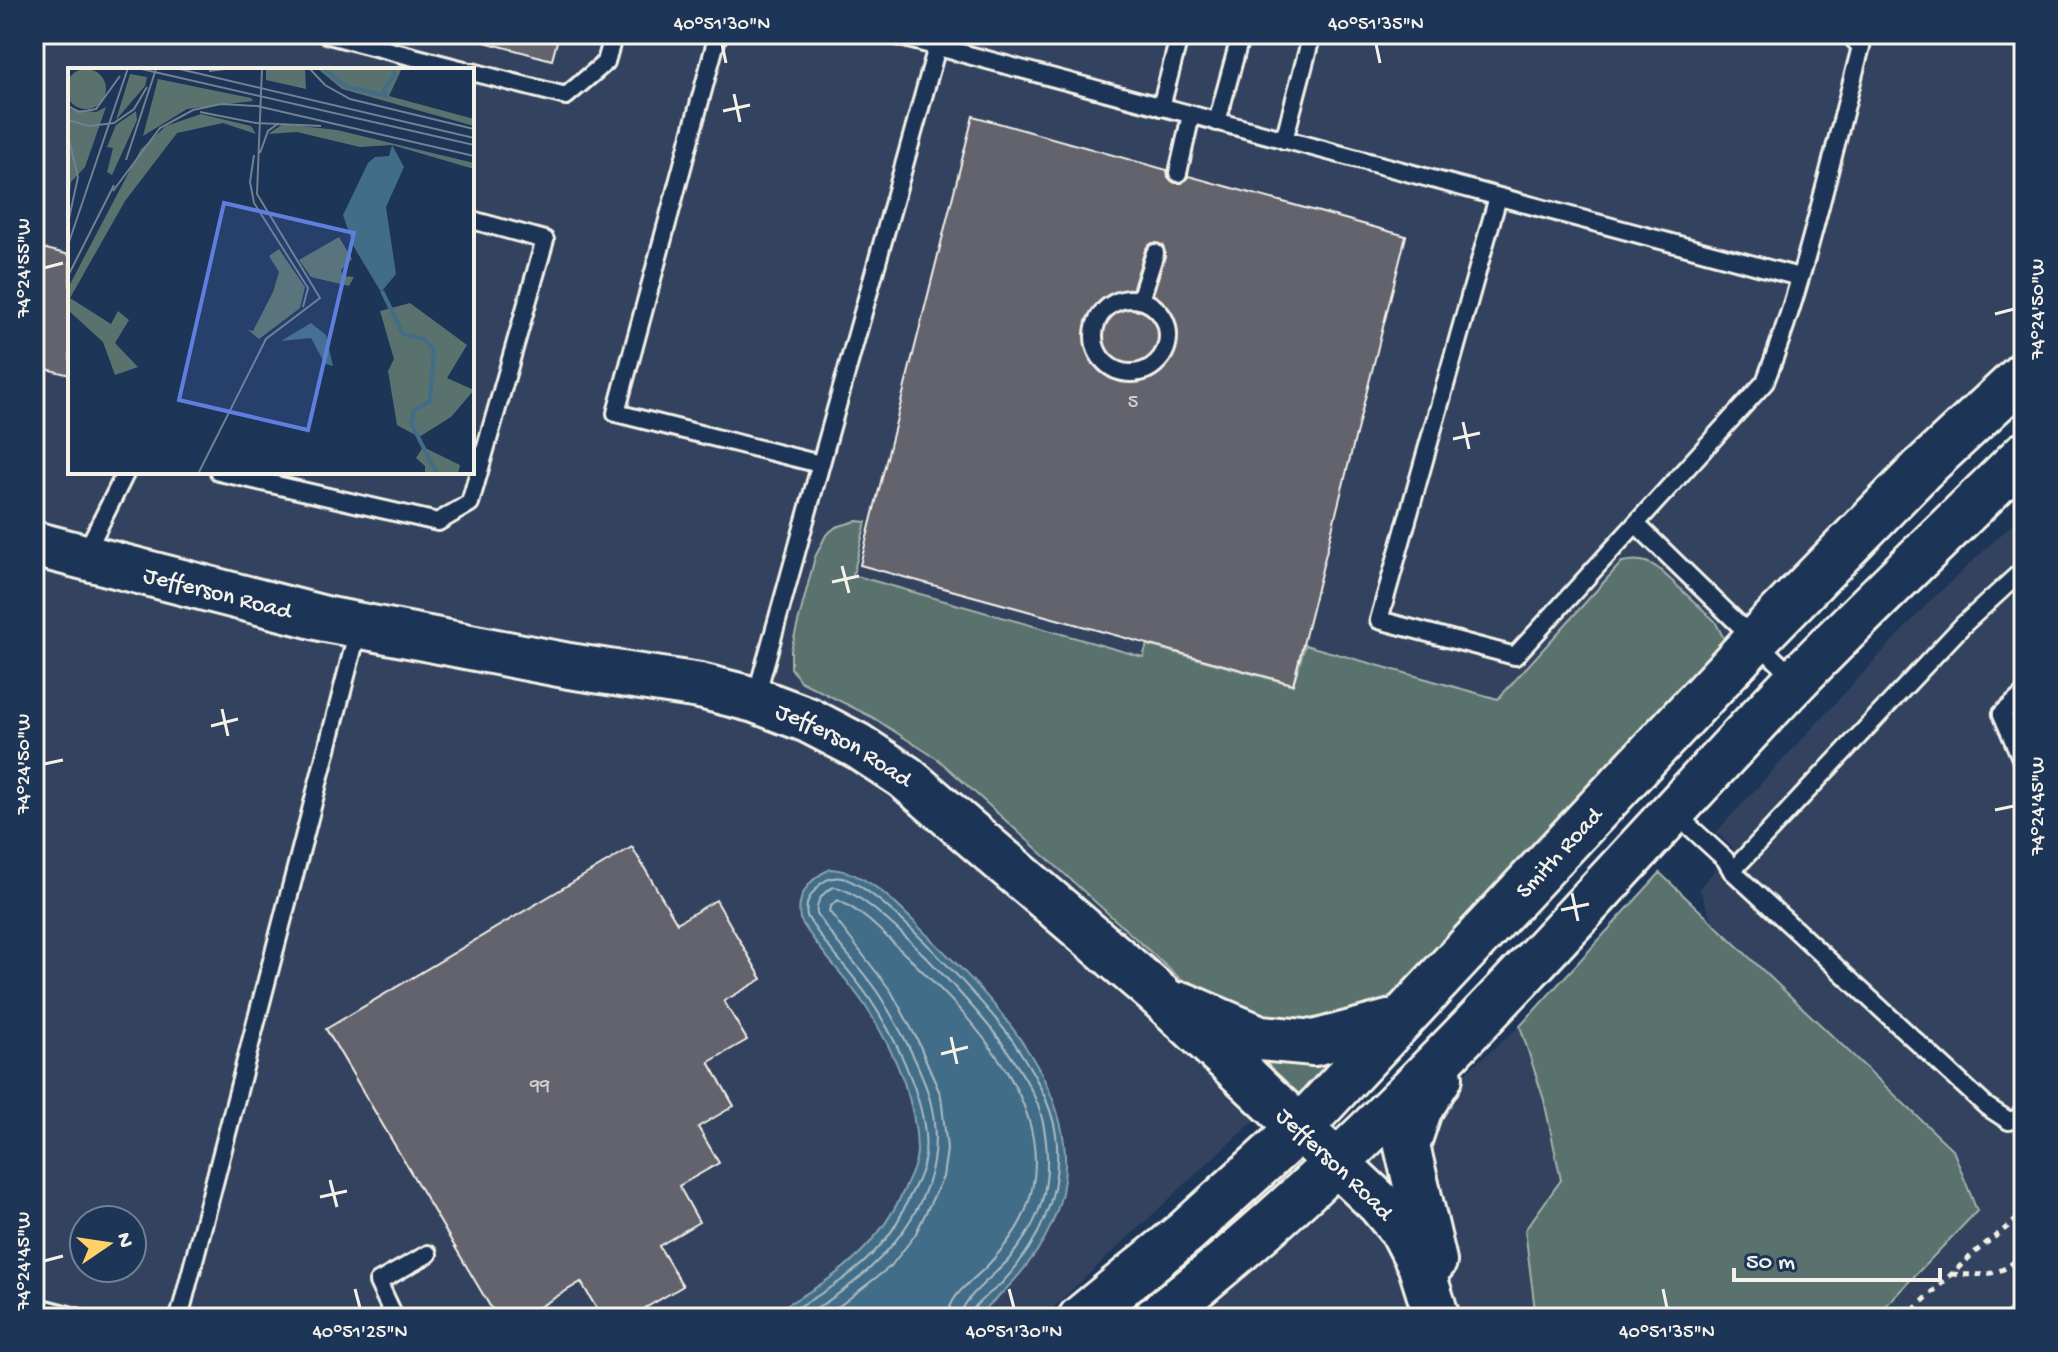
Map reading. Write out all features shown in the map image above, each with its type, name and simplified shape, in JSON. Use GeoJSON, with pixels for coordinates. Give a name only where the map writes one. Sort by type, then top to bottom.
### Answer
{"type":"FeatureCollection","features":[{"type":"Feature","properties":{"kind":"main road","name":"Smith Road"},"geometry":{"type":"LineString","coordinates":[[1081,1318],[1186,1232],[1299,1129],[1756,640],[1922,469],[2024,374]]}},
{"type":"Feature","properties":{"kind":"main road"},"geometry":{"type":"LineString","coordinates":[[1156,1318],[1204,1281],[1336,1162],[1578,917],[1796,680],[2024,455]]}},
{"type":"Feature","properties":{"kind":"main road","name":"Jefferson Road"},"geometry":{"type":"LineString","coordinates":[[34,544],[325,619],[569,666],[700,686],[755,700],[808,720],[858,746],[905,777],[1159,995],[1379,1203],[1404,1233],[1420,1264],[1437,1318]]}},
{"type":"Feature","properties":{"kind":"main road"},"geometry":{"type":"LineString","coordinates":[[1159,995],[1260,1038],[1314,1043],[1403,1019]]}},
{"type":"Feature","properties":{"kind":"main road"},"geometry":{"type":"LineString","coordinates":[[1446,1318],[1407,1146],[1419,1110],[1474,1023]]}},
{"type":"Feature","properties":{"kind":"lane"},"geometry":{"type":"LineString","coordinates":[[325,34],[456,68]]}},
{"type":"Feature","properties":{"kind":"lane"},"geometry":{"type":"LineString","coordinates":[[474,73],[566,96],[606,62],[614,34]]}},
{"type":"Feature","properties":{"kind":"lane"},"geometry":{"type":"LineString","coordinates":[[718,34],[616,413],[820,464]]}},
{"type":"Feature","properties":{"kind":"lane"},"geometry":{"type":"LineString","coordinates":[[890,34],[1799,277]]}},
{"type":"Feature","properties":{"kind":"lane"},"geometry":{"type":"LineString","coordinates":[[1161,107],[1180,34]]}},
{"type":"Feature","properties":{"kind":"lane"},"geometry":{"type":"LineString","coordinates":[[1217,122],[1241,34]]}},
{"type":"Feature","properties":{"kind":"lane"},"geometry":{"type":"LineString","coordinates":[[1284,140],[1312,34]]}},
{"type":"Feature","properties":{"kind":"lane"},"geometry":{"type":"LineString","coordinates":[[1498,197],[1379,620],[1515,656],[1765,382],[1799,277],[1861,47],[1849,34]]}},
{"type":"Feature","properties":{"kind":"lane"},"geometry":{"type":"LineString","coordinates":[[755,700],[937,47]]}},
{"type":"Feature","properties":{"kind":"lane"},"geometry":{"type":"LineString","coordinates":[[1178,173],[1191,115]]}},
{"type":"Feature","properties":{"kind":"lane"},"geometry":{"type":"LineString","coordinates":[[228,474],[438,522],[470,503],[545,240],[474,221]]}},
{"type":"Feature","properties":{"kind":"lane"},"geometry":{"type":"LineString","coordinates":[[1140,300],[1155,253]]}},
{"type":"Feature","properties":{"kind":"lane"},"geometry":{"type":"LineString","coordinates":[[1128,299],[1140,300],[1161,313],[1168,336],[1166,348],[1151,367],[1128,373],[1106,363],[1095,342],[1095,330],[1106,309],[1128,299]]}},
{"type":"Feature","properties":{"kind":"lane"},"geometry":{"type":"LineString","coordinates":[[83,557],[125,474]]}},
{"type":"Feature","properties":{"kind":"lane"},"geometry":{"type":"LineString","coordinates":[[1636,524],[1796,680]]}},
{"type":"Feature","properties":{"kind":"lane"},"geometry":{"type":"LineString","coordinates":[[1732,871],[1963,625],[2024,569]]}},
{"type":"Feature","properties":{"kind":"lane"},"geometry":{"type":"LineString","coordinates":[[179,1318],[359,626]]}},
{"type":"Feature","properties":{"kind":"lane"},"geometry":{"type":"LineString","coordinates":[[2024,694],[2002,714],[2024,765]]}},
{"type":"Feature","properties":{"kind":"lane"},"geometry":{"type":"LineString","coordinates":[[1674,813],[1725,859],[1732,871],[1986,1106],[2009,1121],[2024,1112]]}},
{"type":"Feature","properties":{"kind":"lane"},"geometry":{"type":"LineString","coordinates":[[395,1318],[378,1282],[428,1254]]}},
{"type":"Feature","properties":{"kind":"lane"},"geometry":{"type":"LineString","coordinates":[[34,1306],[80,1318]]}},
{"type":"Feature","properties":{"kind":"path"},"geometry":{"type":"LineString","coordinates":[[1905,1318],[1975,1252],[2024,1214]]}},
{"type":"Feature","properties":{"kind":"path"},"geometry":{"type":"LineString","coordinates":[[1952,1274],[1990,1275],[2013,1262],[2024,1245]]}},
{"type":"Feature","properties":{"kind":"shaded area"},"geometry":{"type":"Polygon","coordinates":[[[34,34],[2024,34],[2024,355],[1387,1002],[1227,1145],[1042,1318],[34,1318],[34,34]]]}},
{"type":"Feature","properties":{"kind":"shaded area"},"geometry":{"type":"Polygon","coordinates":[[[2024,513],[2024,1318],[1874,1318],[1977,1211],[1713,923],[1699,888],[1734,849],[1716,832],[1928,603],[2024,513]]]}},
{"type":"Feature","properties":{"kind":"shaded area"},"geometry":{"type":"Polygon","coordinates":[[[1520,1026],[1544,1100],[1561,1181],[1525,1230],[1536,1318],[1172,1318],[1313,1202],[1520,1026]]]}},
{"type":"Feature","properties":{"kind":"shaded area"},"geometry":{"type":"Polygon","coordinates":[[[1664,1304],[1694,1318],[1641,1318],[1664,1304]]]}},
{"type":"Feature","properties":{"kind":"green space"},"geometry":{"type":"Polygon","coordinates":[[[856,521],[866,522],[853,575],[1143,657],[1147,645],[1293,685],[1305,645],[1498,699],[1622,562],[1632,561],[1646,562],[1659,569],[1715,621],[1723,637],[1723,648],[1468,928],[1387,1002],[1345,1019],[1275,1023],[1189,987],[939,760],[872,717],[800,681],[791,668],[791,650],[815,557],[826,535],[836,527],[856,521]]]}},
{"type":"Feature","properties":{"kind":"green space"},"geometry":{"type":"Polygon","coordinates":[[[1660,873],[1953,1150],[1977,1211],[1874,1318],[1694,1318],[1664,1304],[1641,1318],[1536,1318],[1525,1230],[1561,1180],[1544,1100],[1520,1026],[1660,873]]]}},
{"type":"Feature","properties":{"kind":"green space"},"geometry":{"type":"Polygon","coordinates":[[[1349,1049],[1303,1098],[1253,1052],[1349,1049]]]}},
{"type":"Feature","properties":{"kind":"water"},"geometry":{"type":"Polygon","coordinates":[[[831,869],[860,878],[887,896],[977,985],[1014,1031],[1043,1077],[1061,1125],[1065,1172],[1053,1221],[1024,1269],[974,1318],[762,1318],[827,1280],[862,1251],[892,1213],[911,1175],[917,1155],[916,1131],[908,1094],[885,1040],[858,996],[800,919],[802,895],[816,877],[831,869]]]}},
{"type":"Feature","properties":{"kind":"water"},"geometry":{"type":"Polygon","coordinates":[[[2024,1298],[2024,1318],[1998,1318],[2024,1298]]]}},
{"type":"Feature","properties":{"kind":"building"},"geometry":{"type":"Polygon","coordinates":[[[482,34],[559,34],[552,60],[481,41],[482,34]]]}},
{"type":"Feature","properties":{"kind":"building"},"geometry":{"type":"Polygon","coordinates":[[[973,116],[1167,170],[1168,177],[1175,183],[1182,183],[1189,176],[1406,236],[1293,684],[860,565],[973,116]],[[1152,243],[1145,250],[1130,297],[1131,307],[1137,311],[1150,304],[1165,256],[1163,245],[1152,243]]]}},
{"type":"Feature","properties":{"kind":"building"},"geometry":{"type":"Polygon","coordinates":[[[34,246],[68,254],[68,374],[34,366],[34,246]]]}},
{"type":"Feature","properties":{"kind":"building"},"geometry":{"type":"Polygon","coordinates":[[[632,847],[677,923],[716,900],[762,979],[724,1001],[747,1040],[709,1062],[734,1106],[698,1127],[719,1163],[679,1186],[699,1222],[659,1246],[683,1286],[628,1318],[602,1318],[581,1282],[521,1318],[497,1318],[326,1029],[632,847]]]}}]}
